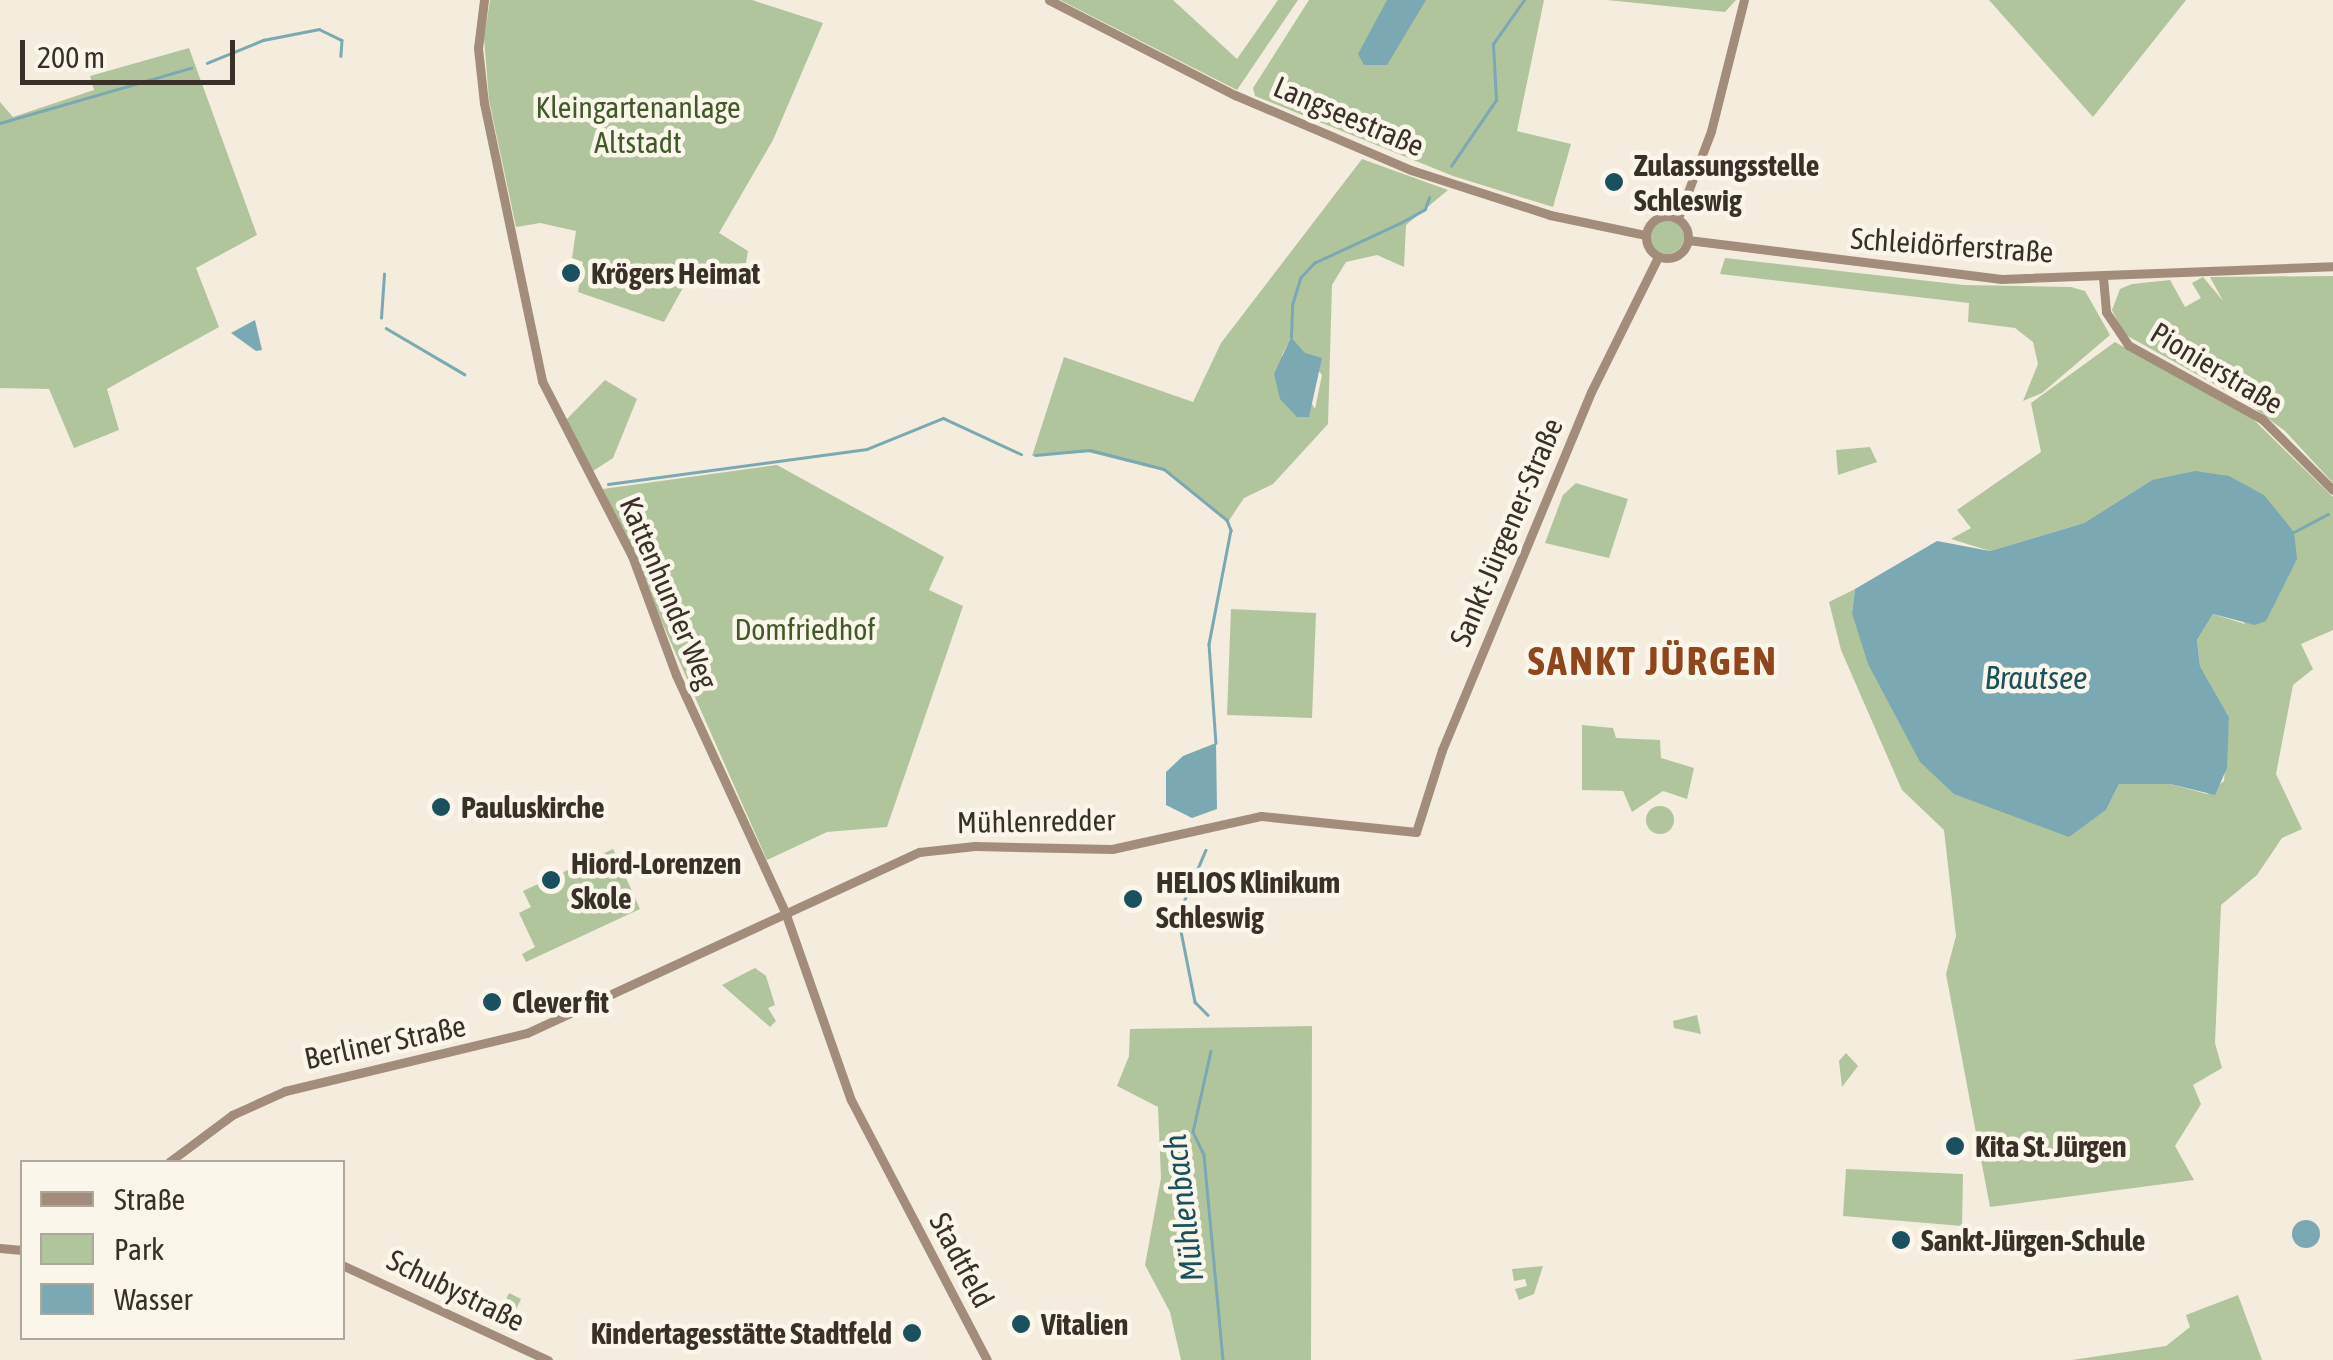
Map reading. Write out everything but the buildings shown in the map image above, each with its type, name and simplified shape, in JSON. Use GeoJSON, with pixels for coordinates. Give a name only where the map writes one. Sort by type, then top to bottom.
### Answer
{"type":"FeatureCollection","features":[{"type":"Feature","properties":{"kind":"street","name":"Kattenhunder Weg"},"geometry":{"type":"LineString","coordinates":[[484,0],[478,48],[484,103],[542,381],[620,530],[676,676],[785,912],[828,1044],[894,1184]]}},
{"type":"Feature","properties":{"kind":"street","name":"Langseestraße"},"geometry":{"type":"LineString","coordinates":[[1049,0],[1234,95],[1411,170],[1550,215],[1646,235]]}},
{"type":"Feature","properties":{"kind":"street"},"geometry":{"type":"LineString","coordinates":[[1678,218],[1657,218],[1646,235],[1658,257],[1678,256],[1688,240],[1678,218],[1712,131],[1744,0]]}},
{"type":"Feature","properties":{"kind":"street","name":"Schleidörferstraße"},"geometry":{"type":"LineString","coordinates":[[1688,240],[1944,274],[2103,276],[2333,266]]}},
{"type":"Feature","properties":{"kind":"street","name":"Sankt-Jürgener-Straße"},"geometry":{"type":"LineString","coordinates":[[1416,832],[1442,750],[1591,392],[1658,257]]}},
{"type":"Feature","properties":{"kind":"street","name":"Pionierstraße"},"geometry":{"type":"LineString","coordinates":[[2103,276],[2106,312],[2128,345],[2262,419],[2333,490]]}},
{"type":"Feature","properties":{"kind":"street","name":"Mühlenredder"},"geometry":{"type":"LineString","coordinates":[[785,912],[888,862],[956,846],[1112,848],[1261,816],[1416,832]]}},
{"type":"Feature","properties":{"kind":"street","name":"Berliner Straße"},"geometry":{"type":"LineString","coordinates":[[172,1160],[232,1115],[285,1090],[527,1033],[785,912]]}},
{"type":"Feature","properties":{"kind":"street","name":"Stadtfeld"},"geometry":{"type":"LineString","coordinates":[[894,1184],[987,1360]]}},
{"type":"Feature","properties":{"kind":"street","name":"Schubystraße"},"geometry":{"type":"LineString","coordinates":[[345,1266],[548,1360]]}},
{"type":"Feature","properties":{"kind":"green space","name":"Kleingartenanlage Altstadt"},"geometry":{"type":"Polygon","coordinates":[[[490,0],[752,0],[823,23],[773,140],[719,233],[748,251],[746,263],[695,266],[664,322],[578,292],[583,262],[572,258],[576,231],[540,223],[516,227],[489,100],[484,38],[490,0]]]}},
{"type":"Feature","properties":{"kind":"green space"},"geometry":{"type":"Polygon","coordinates":[[[1060,0],[1173,0],[1237,59],[1278,0],[1298,0],[1237,90],[1060,0]]]}},
{"type":"Feature","properties":{"kind":"green space"},"geometry":{"type":"Polygon","coordinates":[[[1309,0],[1544,0],[1517,131],[1571,144],[1553,207],[1453,176],[1255,96],[1253,88],[1309,0]]]}},
{"type":"Feature","properties":{"kind":"green space"},"geometry":{"type":"Polygon","coordinates":[[[1607,0],[1736,0],[1725,12],[1607,0]]]}},
{"type":"Feature","properties":{"kind":"green space"},"geometry":{"type":"Polygon","coordinates":[[[1989,0],[2186,0],[2093,117],[1989,0]]]}},
{"type":"Feature","properties":{"kind":"green space"},"geometry":{"type":"Polygon","coordinates":[[[189,48],[257,235],[196,268],[219,327],[107,389],[119,430],[74,448],[49,389],[0,388],[0,102],[13,117],[94,90],[90,76],[189,48]]]}},
{"type":"Feature","properties":{"kind":"green space"},"geometry":{"type":"Polygon","coordinates":[[[1362,159],[1448,190],[1406,225],[1404,267],[1377,255],[1346,262],[1332,285],[1328,424],[1273,484],[1244,498],[1228,522],[1164,471],[1088,452],[1032,456],[1064,357],[1193,402],[1221,343],[1362,159]],[[1291,337],[1282,355],[1315,409],[1322,375],[1291,337]]]}},
{"type":"Feature","properties":{"kind":"green space"},"geometry":{"type":"Polygon","coordinates":[[[1667,220],[1679,225],[1684,237],[1679,249],[1667,254],[1655,249],[1650,237],[1655,225],[1667,220]]]}},
{"type":"Feature","properties":{"kind":"green space"},"geometry":{"type":"Polygon","coordinates":[[[1725,258],[1964,285],[2071,287],[2085,291],[2110,335],[2042,393],[2023,401],[2038,364],[2033,342],[2015,328],[1968,322],[1969,303],[1720,274],[1725,258]]]}},
{"type":"Feature","properties":{"kind":"green space"},"geometry":{"type":"Polygon","coordinates":[[[2333,276],[2333,483],[2285,431],[2243,400],[2124,334],[2112,310],[2120,289],[2132,284],[2170,280],[2185,307],[2201,298],[2192,283],[2203,277],[2223,301],[2210,277],[2333,276]]]}},
{"type":"Feature","properties":{"kind":"green space"},"geometry":{"type":"Polygon","coordinates":[[[2115,342],[2253,419],[2333,497],[2333,630],[2301,644],[2313,669],[2293,685],[2276,774],[2302,829],[2282,838],[2257,875],[2221,905],[2215,1043],[2222,1068],[2193,1085],[2201,1104],[2175,1146],[2194,1180],[1990,1207],[1946,974],[1956,936],[1944,830],[1902,790],[1841,650],[1829,602],[1855,589],[1852,613],[2069,836],[2106,810],[2119,784],[2170,784],[2207,794],[2224,781],[2229,717],[2200,666],[2197,640],[2213,614],[2245,624],[2152,480],[2084,523],[1990,551],[1951,539],[1971,528],[1957,510],[2041,452],[2031,403],[2115,342]]]}},
{"type":"Feature","properties":{"kind":"green space"},"geometry":{"type":"Polygon","coordinates":[[[605,380],[637,399],[613,458],[593,471],[565,421],[605,380]]]}},
{"type":"Feature","properties":{"kind":"green space"},"geometry":{"type":"Polygon","coordinates":[[[1870,447],[1877,462],[1838,475],[1836,450],[1870,447]]]}},
{"type":"Feature","properties":{"kind":"green space","name":"Domfriedhof"},"geometry":{"type":"Polygon","coordinates":[[[777,465],[944,557],[929,590],[963,606],[887,827],[827,832],[767,860],[603,489],[777,465]]]}},
{"type":"Feature","properties":{"kind":"green space"},"geometry":{"type":"Polygon","coordinates":[[[1576,483],[1628,499],[1609,558],[1545,543],[1563,495],[1576,483]]]}},
{"type":"Feature","properties":{"kind":"green space"},"geometry":{"type":"Polygon","coordinates":[[[1231,609],[1316,613],[1312,718],[1227,715],[1231,609]]]}},
{"type":"Feature","properties":{"kind":"green space"},"geometry":{"type":"Polygon","coordinates":[[[1582,725],[1613,728],[1616,738],[1660,740],[1661,758],[1694,768],[1687,799],[1663,791],[1632,812],[1623,791],[1582,790],[1582,725]]]}},
{"type":"Feature","properties":{"kind":"green space"},"geometry":{"type":"Polygon","coordinates":[[[1660,806],[1670,810],[1674,820],[1670,830],[1660,834],[1650,830],[1646,820],[1650,810],[1660,806]]]}},
{"type":"Feature","properties":{"kind":"green space"},"geometry":{"type":"Polygon","coordinates":[[[613,849],[640,909],[526,962],[522,954],[535,947],[519,913],[531,907],[523,891],[613,849]]]}},
{"type":"Feature","properties":{"kind":"green space"},"geometry":{"type":"Polygon","coordinates":[[[755,968],[766,976],[775,1005],[768,1008],[776,1021],[770,1027],[722,985],[755,968]]]}},
{"type":"Feature","properties":{"kind":"green space"},"geometry":{"type":"Polygon","coordinates":[[[1697,1015],[1701,1034],[1674,1028],[1673,1021],[1697,1015]]]}},
{"type":"Feature","properties":{"kind":"green space"},"geometry":{"type":"Polygon","coordinates":[[[1312,1026],[1311,1360],[1181,1360],[1170,1312],[1145,1265],[1161,1178],[1158,1107],[1117,1086],[1129,1056],[1130,1029],[1312,1026]]]}},
{"type":"Feature","properties":{"kind":"green space"},"geometry":{"type":"Polygon","coordinates":[[[1846,1053],[1858,1066],[1842,1087],[1839,1061],[1846,1053]]]}},
{"type":"Feature","properties":{"kind":"green space"},"geometry":{"type":"Polygon","coordinates":[[[1846,1169],[1963,1174],[1962,1226],[1843,1216],[1846,1169]]]}},
{"type":"Feature","properties":{"kind":"green space"},"geometry":{"type":"Polygon","coordinates":[[[1543,1266],[1534,1294],[1519,1300],[1515,1289],[1527,1286],[1525,1279],[1514,1281],[1512,1269],[1543,1266]]]}},
{"type":"Feature","properties":{"kind":"green space"},"geometry":{"type":"Polygon","coordinates":[[[509,1293],[521,1299],[507,1328],[496,1323],[509,1293]]]}},
{"type":"Feature","properties":{"kind":"green space"},"geometry":{"type":"Polygon","coordinates":[[[2238,1295],[2262,1360],[2072,1360],[2166,1346],[2190,1327],[2186,1315],[2238,1295]]]}},
{"type":"Feature","properties":{"kind":"water"},"geometry":{"type":"Polygon","coordinates":[[[1387,0],[1426,0],[1387,65],[1364,65],[1358,54],[1387,0]]]}},
{"type":"Feature","properties":{"kind":"water"},"geometry":{"type":"Polygon","coordinates":[[[255,320],[262,350],[256,351],[231,333],[255,320]]]}},
{"type":"Feature","properties":{"kind":"water"},"geometry":{"type":"Polygon","coordinates":[[[1291,337],[1305,353],[1322,358],[1309,417],[1297,417],[1280,399],[1274,374],[1291,337]]]}},
{"type":"Feature","properties":{"kind":"water","name":"Brautsee"},"geometry":{"type":"Polygon","coordinates":[[[2195,471],[2229,476],[2264,495],[2294,532],[2297,559],[2266,621],[2255,625],[2213,614],[2197,640],[2200,666],[2229,717],[2227,768],[2215,795],[2170,784],[2119,784],[2106,810],[2069,837],[1954,794],[1920,762],[1868,664],[1852,613],[1855,589],[1937,541],[1990,551],[2084,523],[2152,480],[2195,471]]]}},
{"type":"Feature","properties":{"kind":"water"},"geometry":{"type":"Polygon","coordinates":[[[1216,743],[1217,809],[1192,818],[1166,805],[1166,772],[1183,756],[1216,743]]]}},
{"type":"Feature","properties":{"kind":"water"},"geometry":{"type":"Polygon","coordinates":[[[2306,1220],[2316,1224],[2320,1234],[2316,1244],[2306,1248],[2296,1244],[2292,1234],[2296,1224],[2306,1220]]]}},
{"type":"Feature","properties":{"kind":"waterway","name":"Mühlenbach"},"geometry":{"type":"LineString","coordinates":[[1451,166],[1496,100],[1493,44],[1524,0]]}},
{"type":"Feature","properties":{"kind":"waterway"},"geometry":{"type":"LineString","coordinates":[[207,63],[263,40],[319,29],[342,40],[341,56]]}},
{"type":"Feature","properties":{"kind":"waterway"},"geometry":{"type":"LineString","coordinates":[[0,123],[191,68]]}},
{"type":"Feature","properties":{"kind":"waterway","name":"Mühlenbach"},"geometry":{"type":"LineString","coordinates":[[1291,337],[1292,305],[1300,278],[1314,263],[1402,222],[1425,209],[1429,198]]}},
{"type":"Feature","properties":{"kind":"waterway"},"geometry":{"type":"LineString","coordinates":[[381,318],[384,274]]}},
{"type":"Feature","properties":{"kind":"waterway"},"geometry":{"type":"LineString","coordinates":[[386,328],[464,374]]}},
{"type":"Feature","properties":{"kind":"waterway"},"geometry":{"type":"LineString","coordinates":[[608,484],[867,449],[943,418],[1021,454]]}},
{"type":"Feature","properties":{"kind":"waterway"},"geometry":{"type":"LineString","coordinates":[[1035,455],[1090,450],[1164,469],[1227,520],[1231,530],[1209,644],[1216,743]]}},
{"type":"Feature","properties":{"kind":"waterway"},"geometry":{"type":"LineString","coordinates":[[2294,532],[2328,514]]}},
{"type":"Feature","properties":{"kind":"waterway","name":"Mühlenbach"},"geometry":{"type":"LineString","coordinates":[[1206,850],[1178,916],[1195,1002],[1208,1015]]}},
{"type":"Feature","properties":{"kind":"waterway","name":"Mühlenbach"},"geometry":{"type":"LineString","coordinates":[[1211,1051],[1193,1132],[1204,1155],[1223,1360]]}},
{"type":"Feature","properties":{"kind":"place","name":"Zulassungsstelle Schleswig"},"geometry":{"type":"Point","coordinates":[1614,182]}},
{"type":"Feature","properties":{"kind":"place","name":"Krögers Heimat"},"geometry":{"type":"Point","coordinates":[571,273]}},
{"type":"Feature","properties":{"kind":"place","name":"Pauluskirche"},"geometry":{"type":"Point","coordinates":[441,807]}},
{"type":"Feature","properties":{"kind":"place","name":"Hiord-Lorenzen Skole"},"geometry":{"type":"Point","coordinates":[551,880]}},
{"type":"Feature","properties":{"kind":"place","name":"HELIOS Klinikum Schleswig"},"geometry":{"type":"Point","coordinates":[1133,899]}},
{"type":"Feature","properties":{"kind":"place","name":"Clever fit"},"geometry":{"type":"Point","coordinates":[492,1002]}},
{"type":"Feature","properties":{"kind":"place","name":"Kita St. Jürgen"},"geometry":{"type":"Point","coordinates":[1955,1146]}},
{"type":"Feature","properties":{"kind":"place","name":"Sankt-Jürgen-Schule"},"geometry":{"type":"Point","coordinates":[1901,1240]}},
{"type":"Feature","properties":{"kind":"place","name":"Vitalien"},"geometry":{"type":"Point","coordinates":[1021,1324]}},
{"type":"Feature","properties":{"kind":"place","name":"Kindertagesstätte Stadtfeld"},"geometry":{"type":"Point","coordinates":[912,1333]}},
{"type":"Feature","properties":{"kind":"district","name":"SANKT JÜRGEN"},"geometry":{"type":"Point","coordinates":[1653,661]}}]}
